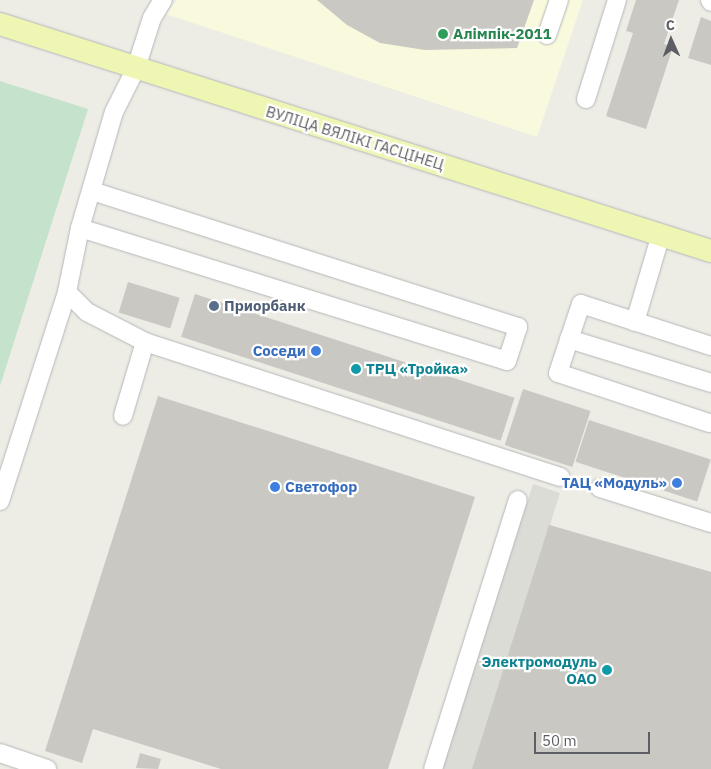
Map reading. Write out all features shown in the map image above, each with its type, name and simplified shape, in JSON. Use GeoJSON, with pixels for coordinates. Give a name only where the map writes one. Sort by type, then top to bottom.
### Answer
{"type":"FeatureCollection","features":[{"type":"Feature","properties":{"kind":"main road","name":"ВУЛІЦА ВЯЛІКІ ГАСЦІНЕЦ"},"geometry":{"type":"LineString","coordinates":[[0,24],[661,234],[710,254]]}},
{"type":"Feature","properties":{"kind":"lane"},"geometry":{"type":"LineString","coordinates":[[0,501],[67,292],[80,228],[114,112],[136,68],[152,18],[163,0]]}},
{"type":"Feature","properties":{"kind":"lane"},"geometry":{"type":"LineString","coordinates":[[547,35],[559,0]]}},
{"type":"Feature","properties":{"kind":"lane"},"geometry":{"type":"LineString","coordinates":[[586,98],[617,0]]}},
{"type":"Feature","properties":{"kind":"lane"},"geometry":{"type":"LineString","coordinates":[[80,228],[507,362],[518,327],[91,191]]}},
{"type":"Feature","properties":{"kind":"lane"},"geometry":{"type":"LineString","coordinates":[[636,322],[661,234]]}},
{"type":"Feature","properties":{"kind":"lane"},"geometry":{"type":"LineString","coordinates":[[67,292],[87,312],[145,342],[560,477]]}},
{"type":"Feature","properties":{"kind":"lane"},"geometry":{"type":"LineString","coordinates":[[710,423],[558,374],[581,304],[711,346]]}},
{"type":"Feature","properties":{"kind":"lane"},"geometry":{"type":"LineString","coordinates":[[569,339],[711,383]]}},
{"type":"Feature","properties":{"kind":"lane"},"geometry":{"type":"LineString","coordinates":[[123,416],[145,342]]}},
{"type":"Feature","properties":{"kind":"lane"},"geometry":{"type":"LineString","coordinates":[[600,488],[711,523]]}},
{"type":"Feature","properties":{"kind":"lane"},"geometry":{"type":"LineString","coordinates":[[433,769],[518,500]]}},
{"type":"Feature","properties":{"kind":"lane"},"geometry":{"type":"LineString","coordinates":[[0,753],[47,769]]}},
{"type":"Feature","properties":{"kind":"shaded area"},"geometry":{"type":"Polygon","coordinates":[[[177,0],[583,0],[537,137],[166,14],[177,0]]]}},
{"type":"Feature","properties":{"kind":"shaded area"},"geometry":{"type":"Polygon","coordinates":[[[0,81],[88,109],[0,386],[0,81]]]}},
{"type":"Feature","properties":{"kind":"shaded area","name":"Электромодуль ОАО"},"geometry":{"type":"Polygon","coordinates":[[[533,484],[560,493],[550,525],[711,572],[711,769],[442,769],[533,484]]]}},
{"type":"Feature","properties":{"kind":"building","name":"Алімпік-2011"},"geometry":{"type":"Polygon","coordinates":[[[317,0],[534,0],[517,48],[425,50],[380,43],[347,25],[317,0]]]}},
{"type":"Feature","properties":{"kind":"building"},"geometry":{"type":"Polygon","coordinates":[[[636,0],[679,0],[664,44],[673,47],[646,129],[606,116],[633,33],[626,31],[636,0]]]}},
{"type":"Feature","properties":{"kind":"building"},"geometry":{"type":"Polygon","coordinates":[[[701,17],[711,21],[711,65],[688,58],[701,17]]]}},
{"type":"Feature","properties":{"kind":"building"},"geometry":{"type":"Polygon","coordinates":[[[128,282],[180,298],[170,328],[119,313],[128,282]]]}},
{"type":"Feature","properties":{"kind":"building","name":"ТРЦ «Тройка»"},"geometry":{"type":"Polygon","coordinates":[[[195,294],[515,398],[501,441],[181,337],[195,294]]]}},
{"type":"Feature","properties":{"kind":"building"},"geometry":{"type":"Polygon","coordinates":[[[523,389],[591,411],[572,467],[505,445],[523,389]]]}},
{"type":"Feature","properties":{"kind":"building"},"geometry":{"type":"Polygon","coordinates":[[[158,396],[475,497],[388,769],[221,769],[93,729],[82,763],[45,751],[158,396]]]}},
{"type":"Feature","properties":{"kind":"building","name":"ТАЦ «Модуль»"},"geometry":{"type":"Polygon","coordinates":[[[589,420],[711,460],[697,501],[575,462],[589,420]]]}},
{"type":"Feature","properties":{"kind":"building","name":"Электромодуль ОАО"},"geometry":{"type":"Polygon","coordinates":[[[549,525],[711,572],[711,769],[472,769],[549,525]]]}},
{"type":"Feature","properties":{"kind":"building"},"geometry":{"type":"Polygon","coordinates":[[[140,753],[161,759],[158,769],[136,768],[140,753]]]}},
{"type":"Feature","properties":{"kind":"place","name":"Алімпік-2011"},"geometry":{"type":"Point","coordinates":[443,34]}},
{"type":"Feature","properties":{"kind":"place","name":"Приорбанк"},"geometry":{"type":"Point","coordinates":[214,306]}},
{"type":"Feature","properties":{"kind":"place","name":"Соседи"},"geometry":{"type":"Point","coordinates":[316,351]}},
{"type":"Feature","properties":{"kind":"place","name":"ТРЦ «Тройка»"},"geometry":{"type":"Point","coordinates":[356,369]}},
{"type":"Feature","properties":{"kind":"place","name":"ТАЦ «Модуль»"},"geometry":{"type":"Point","coordinates":[677,483]}},
{"type":"Feature","properties":{"kind":"place","name":"Светофор"},"geometry":{"type":"Point","coordinates":[275,487]}},
{"type":"Feature","properties":{"kind":"place","name":"Электромодуль ОАО"},"geometry":{"type":"Point","coordinates":[607,670]}}]}
